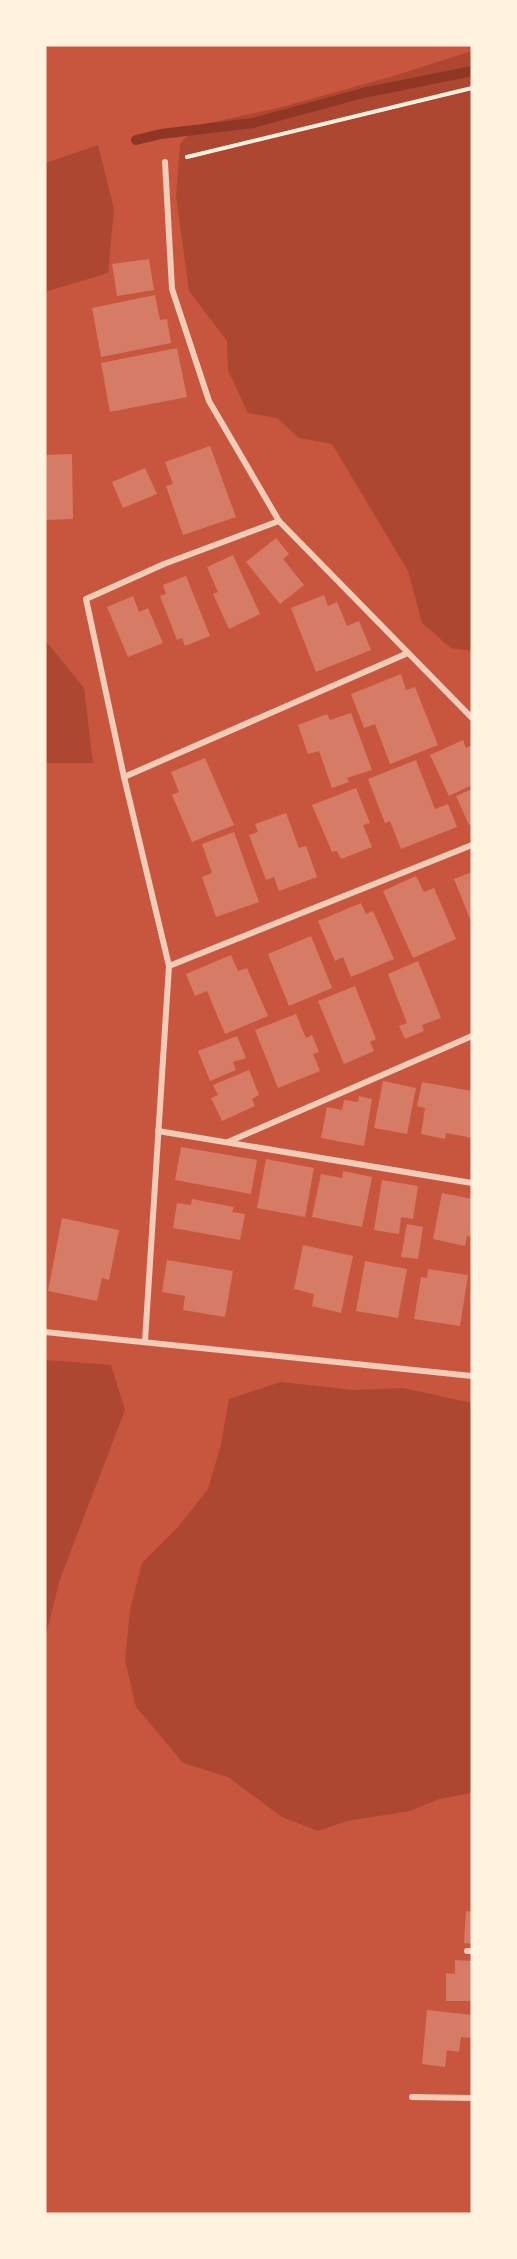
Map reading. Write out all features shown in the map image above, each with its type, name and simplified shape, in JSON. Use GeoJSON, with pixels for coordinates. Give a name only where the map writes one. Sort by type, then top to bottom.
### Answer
{"type":"FeatureCollection","features":[{"type":"Feature","properties":{"kind":"street"},"geometry":{"type":"LineString","coordinates":[[165,162],[172,289],[209,401],[279,520],[472,718]]}},
{"type":"Feature","properties":{"kind":"street"},"geometry":{"type":"LineString","coordinates":[[145,1341],[169,966],[124,777],[86,599],[164,564],[279,520]]}},
{"type":"Feature","properties":{"kind":"street"},"geometry":{"type":"LineString","coordinates":[[124,777],[408,653]]}},
{"type":"Feature","properties":{"kind":"street"},"geometry":{"type":"LineString","coordinates":[[169,966],[472,845]]}},
{"type":"Feature","properties":{"kind":"street"},"geometry":{"type":"LineString","coordinates":[[226,1142],[472,1035]]}},
{"type":"Feature","properties":{"kind":"street"},"geometry":{"type":"LineString","coordinates":[[158,1131],[472,1183]]}},
{"type":"Feature","properties":{"kind":"street"},"geometry":{"type":"LineString","coordinates":[[45,1332],[472,1376]]}},
{"type":"Feature","properties":{"kind":"street"},"geometry":{"type":"LineString","coordinates":[[412,2097],[472,2098]]}},
{"type":"Feature","properties":{"kind":"path"},"geometry":{"type":"LineString","coordinates":[[165,162],[472,88]]}},
{"type":"Feature","properties":{"kind":"shaded area"},"geometry":{"type":"Polygon","coordinates":[[[472,51],[472,651],[451,648],[422,623],[408,571],[332,444],[299,438],[277,418],[248,413],[228,370],[227,341],[189,291],[176,196],[180,144],[196,126],[278,108],[390,77],[472,51]]]}},
{"type":"Feature","properties":{"kind":"shaded area"},"geometry":{"type":"Polygon","coordinates":[[[98,145],[114,209],[108,273],[45,292],[45,163],[98,145]]]}},
{"type":"Feature","properties":{"kind":"shaded area"},"geometry":{"type":"Polygon","coordinates":[[[45,640],[84,688],[93,763],[45,763],[45,640]]]}},
{"type":"Feature","properties":{"kind":"shaded area"},"geometry":{"type":"Polygon","coordinates":[[[45,1360],[111,1365],[125,1410],[60,1579],[45,1639],[45,1360]]]}},
{"type":"Feature","properties":{"kind":"shaded area"},"geometry":{"type":"Polygon","coordinates":[[[281,1382],[353,1390],[403,1388],[472,1403],[472,1793],[439,1799],[410,1811],[347,1821],[318,1831],[282,1817],[228,1777],[183,1763],[136,1707],[125,1660],[130,1610],[142,1563],[178,1527],[208,1489],[221,1444],[229,1399],[281,1382]]]}},
{"type":"Feature","properties":{"kind":"building"},"geometry":{"type":"Polygon","coordinates":[[[149,259],[154,290],[117,296],[112,264],[149,259]]]}},
{"type":"Feature","properties":{"kind":"building"},"geometry":{"type":"Polygon","coordinates":[[[155,295],[160,320],[167,319],[171,343],[101,357],[92,308],[155,295]]]}},
{"type":"Feature","properties":{"kind":"building"},"geometry":{"type":"Polygon","coordinates":[[[177,348],[187,397],[110,412],[101,363],[177,348]]]}},
{"type":"Feature","properties":{"kind":"building"},"geometry":{"type":"Polygon","coordinates":[[[210,446],[236,517],[183,535],[166,486],[173,484],[165,462],[210,446]]]}},
{"type":"Feature","properties":{"kind":"building"},"geometry":{"type":"Polygon","coordinates":[[[72,454],[73,519],[45,520],[45,455],[72,454]]]}},
{"type":"Feature","properties":{"kind":"building"},"geometry":{"type":"Polygon","coordinates":[[[145,468],[157,494],[123,508],[112,482],[145,468]]]}},
{"type":"Feature","properties":{"kind":"building"},"geometry":{"type":"Polygon","coordinates":[[[276,538],[289,554],[283,559],[304,585],[280,604],[246,562],[276,538]]]}},
{"type":"Feature","properties":{"kind":"building"},"geometry":{"type":"Polygon","coordinates":[[[233,555],[260,614],[229,629],[213,594],[218,592],[207,567],[233,555]]]}},
{"type":"Feature","properties":{"kind":"building"},"geometry":{"type":"Polygon","coordinates":[[[186,576],[210,636],[185,646],[182,638],[177,640],[160,596],[166,594],[163,585],[186,576]]]}},
{"type":"Feature","properties":{"kind":"building"},"geometry":{"type":"Polygon","coordinates":[[[324,595],[328,606],[337,602],[347,626],[359,621],[371,650],[316,672],[291,608],[324,595]]]}},
{"type":"Feature","properties":{"kind":"building"},"geometry":{"type":"Polygon","coordinates":[[[133,596],[139,612],[148,608],[163,643],[128,657],[107,607],[133,596]]]}},
{"type":"Feature","properties":{"kind":"building"},"geometry":{"type":"Polygon","coordinates":[[[401,674],[406,690],[415,687],[438,745],[390,764],[375,724],[364,728],[351,694],[401,674]]]}},
{"type":"Feature","properties":{"kind":"building"},"geometry":{"type":"Polygon","coordinates":[[[351,713],[372,770],[347,778],[349,782],[332,788],[319,751],[308,754],[298,725],[327,714],[330,720],[351,713]]]}},
{"type":"Feature","properties":{"kind":"building"},"geometry":{"type":"Polygon","coordinates":[[[463,740],[466,748],[472,745],[472,785],[449,796],[430,755],[463,740]]]}},
{"type":"Feature","properties":{"kind":"building"},"geometry":{"type":"Polygon","coordinates":[[[205,758],[234,825],[192,842],[172,795],[179,792],[171,772],[205,758]]]}},
{"type":"Feature","properties":{"kind":"building"},"geometry":{"type":"Polygon","coordinates":[[[416,760],[435,809],[448,804],[457,827],[401,849],[390,821],[385,823],[368,779],[416,760]]]}},
{"type":"Feature","properties":{"kind":"building"},"geometry":{"type":"Polygon","coordinates":[[[356,788],[370,823],[363,825],[372,847],[341,859],[337,851],[332,852],[312,805],[356,788]]]}},
{"type":"Feature","properties":{"kind":"building"},"geometry":{"type":"Polygon","coordinates":[[[472,789],[472,824],[469,825],[456,796],[472,789]]]}},
{"type":"Feature","properties":{"kind":"building"},"geometry":{"type":"Polygon","coordinates":[[[286,813],[299,848],[306,846],[317,877],[279,891],[274,877],[266,880],[249,835],[258,832],[255,824],[286,813]]]}},
{"type":"Feature","properties":{"kind":"building"},"geometry":{"type":"Polygon","coordinates":[[[234,832],[259,902],[216,917],[202,877],[212,873],[202,844],[234,832]]]}},
{"type":"Feature","properties":{"kind":"building"},"geometry":{"type":"Polygon","coordinates":[[[472,872],[472,924],[454,879],[472,872]]]}},
{"type":"Feature","properties":{"kind":"building"},"geometry":{"type":"Polygon","coordinates":[[[416,876],[424,892],[434,888],[456,939],[413,958],[383,891],[416,876]]]}},
{"type":"Feature","properties":{"kind":"building"},"geometry":{"type":"Polygon","coordinates":[[[361,903],[366,914],[373,911],[394,959],[351,977],[343,957],[335,961],[318,921],[361,903]]]}},
{"type":"Feature","properties":{"kind":"building"},"geometry":{"type":"Polygon","coordinates":[[[311,936],[332,988],[289,1006],[268,954],[311,936]]]}},
{"type":"Feature","properties":{"kind":"building"},"geometry":{"type":"Polygon","coordinates":[[[231,955],[238,971],[247,968],[268,1016],[225,1034],[207,991],[195,996],[186,974],[231,955]]]}},
{"type":"Feature","properties":{"kind":"building"},"geometry":{"type":"Polygon","coordinates":[[[418,961],[441,1018],[422,1025],[424,1031],[405,1039],[399,1026],[407,1023],[388,974],[418,961]]]}},
{"type":"Feature","properties":{"kind":"building"},"geometry":{"type":"Polygon","coordinates":[[[355,986],[376,1039],[370,1042],[374,1051],[344,1064],[318,1001],[355,986]]]}},
{"type":"Feature","properties":{"kind":"building"},"geometry":{"type":"Polygon","coordinates":[[[296,1014],[306,1038],[312,1035],[319,1052],[313,1054],[320,1071],[278,1088],[255,1030],[296,1014]]]}},
{"type":"Feature","properties":{"kind":"building"},"geometry":{"type":"Polygon","coordinates":[[[237,1036],[246,1058],[233,1062],[236,1070],[210,1081],[198,1051],[237,1036]]]}},
{"type":"Feature","properties":{"kind":"building"},"geometry":{"type":"Polygon","coordinates":[[[249,1070],[259,1095],[252,1099],[255,1106],[222,1121],[211,1098],[218,1095],[213,1085],[249,1070]]]}},
{"type":"Feature","properties":{"kind":"building"},"geometry":{"type":"Polygon","coordinates":[[[383,1081],[416,1088],[407,1134],[374,1128],[383,1081]]]}},
{"type":"Feature","properties":{"kind":"building"},"geometry":{"type":"Polygon","coordinates":[[[422,1082],[472,1091],[472,1138],[446,1133],[445,1139],[421,1134],[425,1108],[417,1106],[422,1082]]]}},
{"type":"Feature","properties":{"kind":"building"},"geometry":{"type":"Polygon","coordinates":[[[359,1096],[372,1099],[364,1146],[321,1138],[327,1107],[342,1110],[344,1100],[358,1102],[359,1096]]]}},
{"type":"Feature","properties":{"kind":"building"},"geometry":{"type":"Polygon","coordinates":[[[181,1147],[257,1160],[251,1194],[175,1180],[181,1147]]]}},
{"type":"Feature","properties":{"kind":"building"},"geometry":{"type":"Polygon","coordinates":[[[266,1159],[314,1168],[305,1217],[257,1208],[266,1159]]]}},
{"type":"Feature","properties":{"kind":"building"},"geometry":{"type":"Polygon","coordinates":[[[343,1171],[372,1177],[362,1227],[312,1217],[321,1174],[342,1178],[343,1171]]]}},
{"type":"Feature","properties":{"kind":"building"},"geometry":{"type":"Polygon","coordinates":[[[382,1180],[418,1186],[413,1219],[401,1217],[399,1234],[374,1230],[382,1180]]]}},
{"type":"Feature","properties":{"kind":"building"},"geometry":{"type":"Polygon","coordinates":[[[442,1193],[472,1199],[472,1237],[467,1236],[465,1246],[433,1239],[442,1193]]]}},
{"type":"Feature","properties":{"kind":"building"},"geometry":{"type":"Polygon","coordinates":[[[192,1199],[234,1207],[232,1212],[245,1214],[240,1240],[173,1228],[177,1203],[191,1205],[192,1199]]]}},
{"type":"Feature","properties":{"kind":"building"},"geometry":{"type":"Polygon","coordinates":[[[62,1218],[119,1230],[109,1280],[102,1278],[97,1301],[48,1291],[62,1218]]]}},
{"type":"Feature","properties":{"kind":"building"},"geometry":{"type":"Polygon","coordinates":[[[407,1224],[423,1227],[418,1259],[401,1257],[407,1224]]]}},
{"type":"Feature","properties":{"kind":"building"},"geometry":{"type":"Polygon","coordinates":[[[303,1245],[353,1256],[341,1313],[312,1306],[314,1294],[294,1289],[303,1245]]]}},
{"type":"Feature","properties":{"kind":"building"},"geometry":{"type":"Polygon","coordinates":[[[167,1260],[233,1271],[225,1317],[183,1310],[185,1296],[162,1292],[167,1260]]]}},
{"type":"Feature","properties":{"kind":"building"},"geometry":{"type":"Polygon","coordinates":[[[365,1261],[407,1269],[398,1318],[356,1311],[365,1261]]]}},
{"type":"Feature","properties":{"kind":"building"},"geometry":{"type":"Polygon","coordinates":[[[428,1269],[468,1275],[460,1326],[414,1319],[421,1277],[427,1278],[428,1269]]]}},
{"type":"Feature","properties":{"kind":"building"},"geometry":{"type":"Polygon","coordinates":[[[466,1911],[472,1912],[472,1944],[464,1943],[466,1911]]]}},
{"type":"Feature","properties":{"kind":"building"},"geometry":{"type":"Polygon","coordinates":[[[455,1960],[472,1961],[472,2001],[446,2001],[446,1973],[455,1974],[455,1960]]]}},
{"type":"Feature","properties":{"kind":"building"},"geometry":{"type":"Polygon","coordinates":[[[427,2010],[472,2015],[472,2038],[461,2037],[459,2052],[447,2050],[445,2067],[422,2064],[427,2010]]]}},
{"type":"Feature","properties":{"kind":"waterway"},"geometry":{"type":"LineString","coordinates":[[136,140],[161,134],[253,123],[363,93],[472,71]]}}]}
